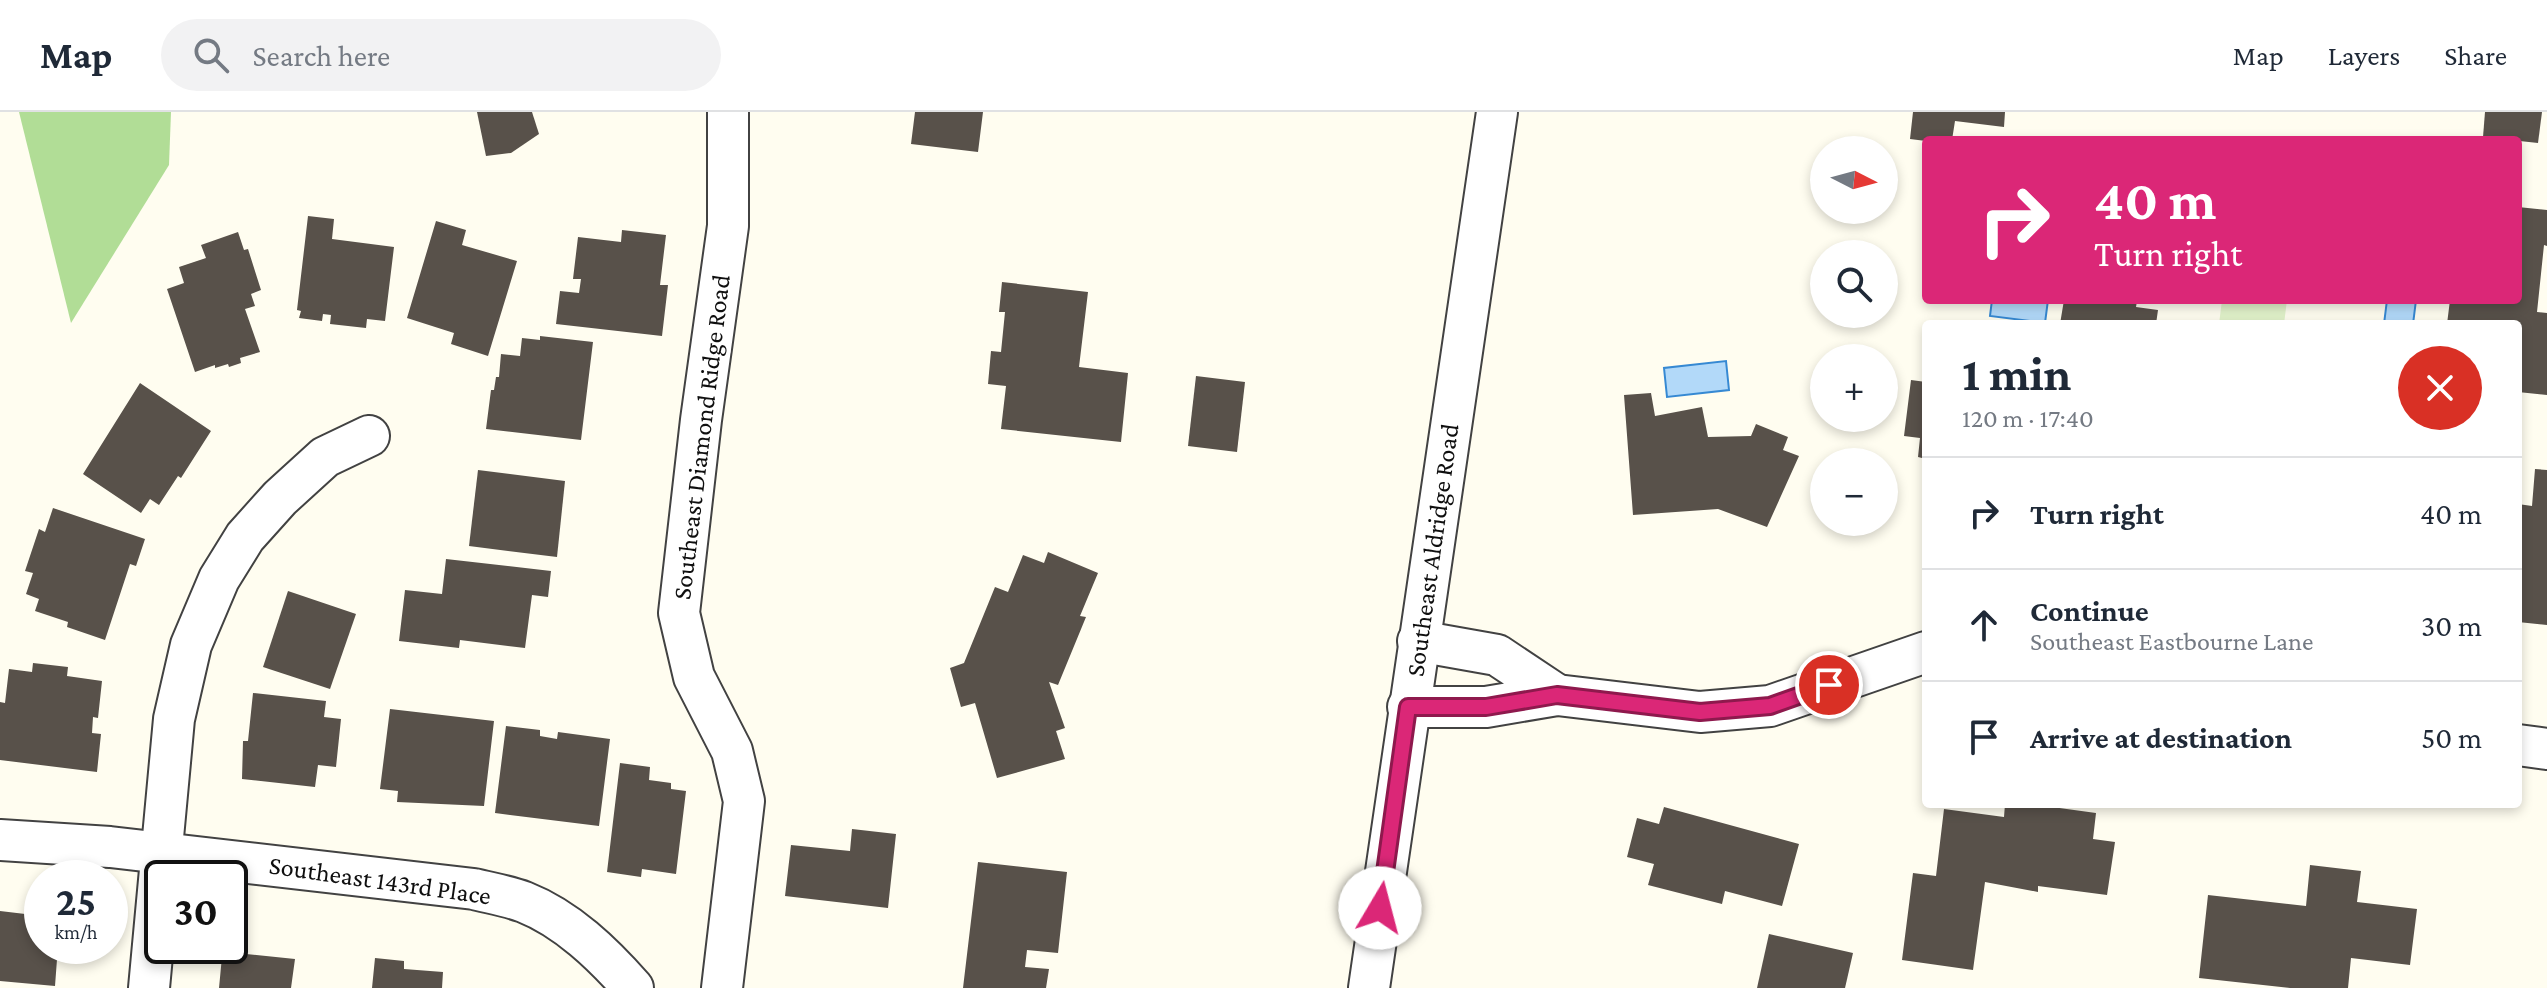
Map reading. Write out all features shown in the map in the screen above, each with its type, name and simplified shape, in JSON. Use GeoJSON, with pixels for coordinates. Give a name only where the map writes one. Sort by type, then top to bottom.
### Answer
{"type":"FeatureCollection","features":[{"type":"Feature","properties":{"kind":"street","name":"Southeast Diamond Ridge Road"},"geometry":{"type":"LineString","coordinates":[[722,988],[744,801],[732,751],[694,677],[679,613],[701,420],[728,226],[728,112]]}},
{"type":"Feature","properties":{"kind":"street","name":"Southeast Aldridge Road"},"geometry":{"type":"LineString","coordinates":[[1369,988],[1497,112]]}},
{"type":"Feature","properties":{"kind":"street"},"geometry":{"type":"LineString","coordinates":[[149,988],[164,853],[174,719],[191,645],[219,579],[245,537],[280,498],[325,457],[369,436]]}},
{"type":"Feature","properties":{"kind":"street"},"geometry":{"type":"LineString","coordinates":[[1418,641],[1497,655],[1557,695]]}},
{"type":"Feature","properties":{"kind":"street"},"geometry":{"type":"LineString","coordinates":[[1408,707],[1486,707],[1557,695],[1700,712],[1770,706],[1922,653]]}},
{"type":"Feature","properties":{"kind":"street"},"geometry":{"type":"LineString","coordinates":[[2522,746],[2547,749]]}},
{"type":"Feature","properties":{"kind":"street","name":"Southeast 143rd Place"},"geometry":{"type":"LineString","coordinates":[[0,840],[164,853],[474,889],[524,902],[583,938],[633,988]]}},
{"type":"Feature","properties":{"kind":"green space"},"geometry":{"type":"Polygon","coordinates":[[[19,112],[171,112],[169,165],[71,323],[19,112]]]}},
{"type":"Feature","properties":{"kind":"green space"},"geometry":{"type":"Polygon","coordinates":[[[2222,304],[2286,304],[2284,320],[2220,320],[2222,304]]]}},
{"type":"Feature","properties":{"kind":"water"},"geometry":{"type":"Polygon","coordinates":[[[1992,304],[2047,304],[2045,320],[1990,316],[1992,304]]]}},
{"type":"Feature","properties":{"kind":"water"},"geometry":{"type":"Polygon","coordinates":[[[2386,304],[2416,304],[2414,320],[2384,320],[2386,304]]]}},
{"type":"Feature","properties":{"kind":"water"},"geometry":{"type":"Polygon","coordinates":[[[1726,361],[1729,390],[1667,397],[1664,368],[1726,361]]]}},
{"type":"Feature","properties":{"kind":"building"},"geometry":{"type":"Polygon","coordinates":[[[477,112],[532,112],[539,134],[511,153],[486,156],[477,112]]]}},
{"type":"Feature","properties":{"kind":"building"},"geometry":{"type":"Polygon","coordinates":[[[915,112],[983,112],[978,152],[911,144],[915,112]]]}},
{"type":"Feature","properties":{"kind":"building"},"geometry":{"type":"Polygon","coordinates":[[[1913,112],[2005,112],[2004,127],[1955,121],[1953,136],[1910,139],[1913,112]]]}},
{"type":"Feature","properties":{"kind":"building"},"geometry":{"type":"Polygon","coordinates":[[[2485,112],[2542,112],[2538,143],[2522,141],[2522,136],[2483,136],[2485,112]]]}},
{"type":"Feature","properties":{"kind":"building"},"geometry":{"type":"Polygon","coordinates":[[[2522,207],[2547,210],[2547,246],[2544,245],[2537,312],[2547,313],[2547,395],[2522,392],[2522,320],[2448,320],[2450,304],[2522,304],[2522,207]]]}},
{"type":"Feature","properties":{"kind":"building"},"geometry":{"type":"Polygon","coordinates":[[[308,216],[334,219],[332,239],[394,247],[385,321],[367,319],[366,328],[330,324],[331,315],[323,314],[322,321],[299,318],[301,311],[297,310],[308,216]]]}},
{"type":"Feature","properties":{"kind":"building"},"geometry":{"type":"Polygon","coordinates":[[[436,221],[466,230],[462,245],[517,261],[488,356],[451,344],[454,333],[407,318],[436,221]]]}},
{"type":"Feature","properties":{"kind":"building"},"geometry":{"type":"Polygon","coordinates":[[[622,230],[666,235],[660,285],[668,285],[662,336],[556,324],[560,291],[579,293],[581,279],[573,279],[578,237],[621,242],[622,230]]]}},
{"type":"Feature","properties":{"kind":"building"},"geometry":{"type":"Polygon","coordinates":[[[238,232],[244,250],[248,249],[261,290],[251,294],[255,306],[245,309],[260,352],[240,358],[241,363],[229,367],[228,364],[215,368],[215,365],[195,372],[167,289],[184,283],[179,267],[206,258],[201,245],[238,232]]]}},
{"type":"Feature","properties":{"kind":"building"},"geometry":{"type":"Polygon","coordinates":[[[1002,282],[1088,292],[1079,367],[1128,373],[1121,442],[1001,429],[1006,386],[988,384],[991,351],[1001,352],[1005,312],[999,312],[1002,282]]]}},
{"type":"Feature","properties":{"kind":"building"},"geometry":{"type":"Polygon","coordinates":[[[2063,304],[2136,304],[2136,307],[2158,310],[2157,320],[2061,320],[2063,304]]]}},
{"type":"Feature","properties":{"kind":"building"},"geometry":{"type":"Polygon","coordinates":[[[540,336],[593,342],[581,440],[486,429],[491,390],[494,390],[496,377],[499,377],[501,354],[520,356],[522,338],[540,340],[540,336]]]}},
{"type":"Feature","properties":{"kind":"building"},"geometry":{"type":"Polygon","coordinates":[[[1196,376],[1245,382],[1237,452],[1188,446],[1196,376]]]}},
{"type":"Feature","properties":{"kind":"building"},"geometry":{"type":"Polygon","coordinates":[[[1911,380],[1922,381],[1922,458],[1918,457],[1920,438],[1904,436],[1911,380]]]}},
{"type":"Feature","properties":{"kind":"building"},"geometry":{"type":"Polygon","coordinates":[[[140,383],[211,431],[181,478],[178,476],[159,505],[150,499],[141,513],[83,474],[140,383]]]}},
{"type":"Feature","properties":{"kind":"building"},"geometry":{"type":"Polygon","coordinates":[[[1651,393],[1655,416],[1702,407],[1708,437],[1751,436],[1756,424],[1788,437],[1783,450],[1799,456],[1767,527],[1718,509],[1633,515],[1624,395],[1651,393]]]}},
{"type":"Feature","properties":{"kind":"building"},"geometry":{"type":"Polygon","coordinates":[[[2535,469],[2547,470],[2547,625],[2522,622],[2522,505],[2532,506],[2535,469]]]}},
{"type":"Feature","properties":{"kind":"building"},"geometry":{"type":"Polygon","coordinates":[[[478,470],[565,481],[557,557],[469,546],[478,470]]]}},
{"type":"Feature","properties":{"kind":"building"},"geometry":{"type":"Polygon","coordinates":[[[53,508],[145,539],[136,566],[130,564],[105,640],[67,627],[68,622],[35,611],[39,599],[26,594],[33,573],[25,571],[39,529],[45,532],[53,508]]]}},
{"type":"Feature","properties":{"kind":"building"},"geometry":{"type":"Polygon","coordinates":[[[1048,552],[1098,573],[1080,616],[1086,617],[1058,685],[1049,682],[1065,728],[1056,731],[1065,759],[997,778],[975,703],[961,707],[950,668],[964,663],[995,587],[1008,592],[1023,555],[1044,563],[1048,552]]]}},
{"type":"Feature","properties":{"kind":"building"},"geometry":{"type":"Polygon","coordinates":[[[446,559],[551,571],[548,597],[532,595],[525,648],[460,640],[459,648],[399,641],[405,590],[442,594],[446,559]]]}},
{"type":"Feature","properties":{"kind":"building"},"geometry":{"type":"Polygon","coordinates":[[[288,591],[356,614],[330,689],[263,667],[288,591]]]}},
{"type":"Feature","properties":{"kind":"building"},"geometry":{"type":"Polygon","coordinates":[[[33,663],[68,667],[67,676],[102,681],[98,718],[93,717],[92,733],[101,734],[97,772],[0,760],[0,702],[5,703],[9,669],[32,672],[33,663]]]}},
{"type":"Feature","properties":{"kind":"building"},"geometry":{"type":"Polygon","coordinates":[[[253,693],[326,701],[324,717],[341,719],[336,767],[318,765],[315,787],[242,779],[243,741],[248,741],[253,693]]]}},
{"type":"Feature","properties":{"kind":"building"},"geometry":{"type":"Polygon","coordinates":[[[390,709],[494,721],[484,806],[397,802],[398,791],[380,789],[390,709]]]}},
{"type":"Feature","properties":{"kind":"building"},"geometry":{"type":"Polygon","coordinates":[[[506,726],[540,730],[540,736],[557,739],[558,732],[610,739],[599,826],[495,813],[506,726]]]}},
{"type":"Feature","properties":{"kind":"building"},"geometry":{"type":"Polygon","coordinates":[[[620,763],[650,767],[649,780],[671,783],[671,789],[686,791],[676,874],[642,869],[641,877],[607,872],[620,763]]]}},
{"type":"Feature","properties":{"kind":"building"},"geometry":{"type":"Polygon","coordinates":[[[1664,807],[1799,844],[1782,906],[1725,891],[1722,904],[1648,885],[1654,864],[1627,857],[1637,818],[1659,824],[1664,807]]]}},
{"type":"Feature","properties":{"kind":"building"},"geometry":{"type":"Polygon","coordinates":[[[2005,808],[2060,808],[2096,813],[2093,839],[2115,842],[2107,895],[2038,886],[2038,892],[1985,882],[1973,970],[1902,960],[1913,873],[1936,876],[1944,809],[2004,817],[2005,808]]]}},
{"type":"Feature","properties":{"kind":"building"},"geometry":{"type":"Polygon","coordinates":[[[852,829],[896,834],[888,908],[785,896],[791,845],[850,851],[852,829]]]}},
{"type":"Feature","properties":{"kind":"building"},"geometry":{"type":"Polygon","coordinates":[[[978,862],[1067,872],[1058,953],[1027,950],[1025,967],[1049,969],[1046,988],[963,988],[978,862]]]}},
{"type":"Feature","properties":{"kind":"building"},"geometry":{"type":"Polygon","coordinates":[[[2310,865],[2361,871],[2357,902],[2417,909],[2410,965],[2351,958],[2348,988],[2290,988],[2199,978],[2208,895],[2306,906],[2310,865]]]}},
{"type":"Feature","properties":{"kind":"building"},"geometry":{"type":"Polygon","coordinates":[[[0,911],[24,914],[24,964],[57,964],[55,986],[0,981],[0,911]]]}},
{"type":"Feature","properties":{"kind":"building"},"geometry":{"type":"Polygon","coordinates":[[[1769,934],[1853,953],[1845,988],[1757,988],[1769,934]]]}},
{"type":"Feature","properties":{"kind":"building"},"geometry":{"type":"Polygon","coordinates":[[[248,954],[295,959],[291,988],[219,988],[221,964],[248,964],[248,954]]]}},
{"type":"Feature","properties":{"kind":"building"},"geometry":{"type":"Polygon","coordinates":[[[375,958],[404,961],[404,969],[443,972],[442,988],[372,988],[375,958]]]}},
{"type":"Feature","properties":{"kind":"route"},"geometry":{"type":"LineString","coordinates":[[1380,908],[1408,707],[1486,707],[1557,695],[1700,712],[1770,706],[1829,685]]}}]}
